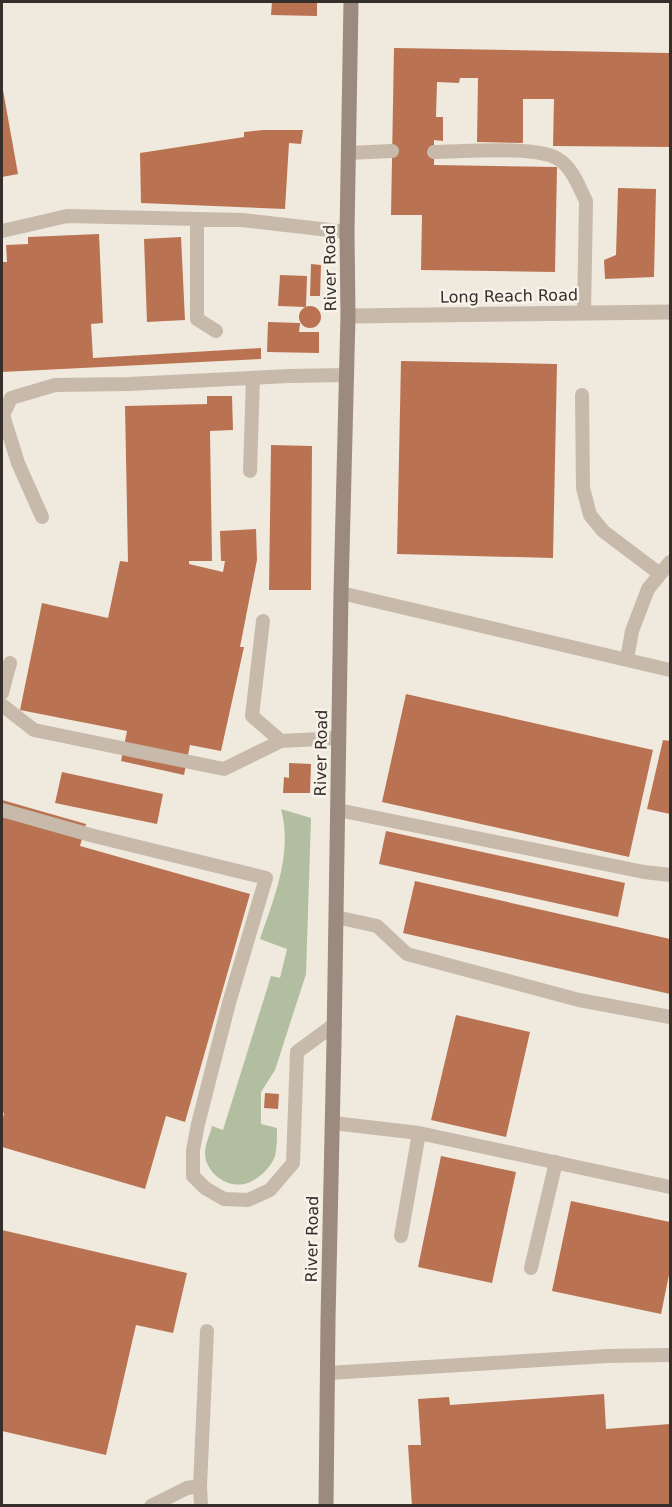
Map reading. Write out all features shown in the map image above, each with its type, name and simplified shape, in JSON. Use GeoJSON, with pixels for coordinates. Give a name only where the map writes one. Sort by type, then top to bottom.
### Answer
{"type":"FeatureCollection","features":[{"type":"Feature","properties":{"kind":"street","name":"River Road"},"geometry":{"type":"LineString","coordinates":[[326,1506],[341,592],[348,316],[347,232],[351,2]]}},
{"type":"Feature","properties":{"kind":"street","name":"Long Reach Road"},"geometry":{"type":"LineString","coordinates":[[348,316],[670,312]]}},
{"type":"Feature","properties":{"kind":"lane"},"geometry":{"type":"LineString","coordinates":[[434,152],[527,151],[549,155],[558,159],[567,168],[579,185],[586,201],[584,313]]}},
{"type":"Feature","properties":{"kind":"lane"},"geometry":{"type":"LineString","coordinates":[[348,153],[392,152]]}},
{"type":"Feature","properties":{"kind":"lane"},"geometry":{"type":"LineString","coordinates":[[2,231],[67,216],[242,220],[347,232]]}},
{"type":"Feature","properties":{"kind":"lane"},"geometry":{"type":"LineString","coordinates":[[196,219],[197,319],[216,330]]}},
{"type":"Feature","properties":{"kind":"lane"},"geometry":{"type":"LineString","coordinates":[[42,517],[18,463],[3,415],[11,398],[55,385],[347,375]]}},
{"type":"Feature","properties":{"kind":"lane"},"geometry":{"type":"LineString","coordinates":[[249,471],[253,378]]}},
{"type":"Feature","properties":{"kind":"lane"},"geometry":{"type":"LineString","coordinates":[[582,395],[583,488],[590,515],[603,531],[660,574]]}},
{"type":"Feature","properties":{"kind":"lane"},"geometry":{"type":"LineString","coordinates":[[627,659],[632,631],[648,589],[670,562]]}},
{"type":"Feature","properties":{"kind":"lane"},"geometry":{"type":"LineString","coordinates":[[341,592],[670,669]]}},
{"type":"Feature","properties":{"kind":"lane"},"geometry":{"type":"LineString","coordinates":[[262,621],[252,716],[281,741]]}},
{"type":"Feature","properties":{"kind":"lane"},"geometry":{"type":"LineString","coordinates":[[2,693],[10,663]]}},
{"type":"Feature","properties":{"kind":"lane"},"geometry":{"type":"LineString","coordinates":[[2,705],[34,730],[224,769],[281,741],[339,738]]}},
{"type":"Feature","properties":{"kind":"lane"},"geometry":{"type":"LineString","coordinates":[[2,810],[94,836],[266,878],[229,1003],[198,1124],[193,1150],[193,1176],[205,1188],[224,1199],[248,1200],[270,1190],[293,1163],[297,1052],[335,1024]]}},
{"type":"Feature","properties":{"kind":"lane"},"geometry":{"type":"LineString","coordinates":[[338,810],[633,870],[670,875]]}},
{"type":"Feature","properties":{"kind":"lane"},"geometry":{"type":"LineString","coordinates":[[336,917],[377,926],[407,954],[579,1000],[670,1017]]}},
{"type":"Feature","properties":{"kind":"lane"},"geometry":{"type":"LineString","coordinates":[[333,1123],[419,1133],[670,1187]]}},
{"type":"Feature","properties":{"kind":"lane"},"geometry":{"type":"LineString","coordinates":[[401,1236],[419,1133]]}},
{"type":"Feature","properties":{"kind":"lane"},"geometry":{"type":"LineString","coordinates":[[531,1268],[556,1162]]}},
{"type":"Feature","properties":{"kind":"lane"},"geometry":{"type":"LineString","coordinates":[[201,1506],[207,1331]]}},
{"type":"Feature","properties":{"kind":"lane"},"geometry":{"type":"LineString","coordinates":[[328,1373],[608,1356],[670,1355]]}},
{"type":"Feature","properties":{"kind":"lane"},"geometry":{"type":"LineString","coordinates":[[151,1506],[188,1488],[200,1486]]}},
{"type":"Feature","properties":{"kind":"green space"},"geometry":{"type":"Polygon","coordinates":[[[281,809],[311,818],[306,974],[275,1070],[261,1092],[261,1124],[277,1128],[275,1156],[267,1170],[258,1177],[249,1183],[237,1185],[224,1181],[213,1172],[206,1160],[205,1150],[212,1126],[223,1130],[271,976],[280,978],[287,949],[260,939],[276,891],[283,859],[285,842],[281,809]]]}},
{"type":"Feature","properties":{"kind":"building"},"geometry":{"type":"Polygon","coordinates":[[[272,2],[317,2],[317,16],[271,15],[272,2]]]}},
{"type":"Feature","properties":{"kind":"building"},"geometry":{"type":"Polygon","coordinates":[[[394,48],[670,53],[670,147],[553,146],[554,99],[523,99],[523,143],[477,142],[478,78],[460,78],[459,83],[437,82],[436,117],[443,117],[443,141],[434,140],[434,165],[557,167],[555,272],[421,270],[422,215],[391,215],[394,48]]]}},
{"type":"Feature","properties":{"kind":"building"},"geometry":{"type":"Polygon","coordinates":[[[2,90],[18,174],[2,177],[2,90]]]}},
{"type":"Feature","properties":{"kind":"building"},"geometry":{"type":"Polygon","coordinates":[[[303,130],[301,144],[289,143],[285,209],[141,203],[140,153],[244,137],[244,132],[303,130]]]}},
{"type":"Feature","properties":{"kind":"building"},"geometry":{"type":"Polygon","coordinates":[[[618,188],[656,189],[654,277],[605,279],[604,260],[616,255],[618,188]]]}},
{"type":"Feature","properties":{"kind":"building"},"geometry":{"type":"Polygon","coordinates":[[[99,234],[103,323],[91,324],[93,358],[261,348],[261,359],[2,372],[2,262],[7,262],[6,245],[28,244],[28,237],[99,234]]]}},
{"type":"Feature","properties":{"kind":"building"},"geometry":{"type":"Polygon","coordinates":[[[181,237],[185,320],[147,322],[144,239],[181,237]]]}},
{"type":"Feature","properties":{"kind":"building"},"geometry":{"type":"Polygon","coordinates":[[[311,264],[321,265],[320,296],[310,296],[311,264]]]}},
{"type":"Feature","properties":{"kind":"building"},"geometry":{"type":"Polygon","coordinates":[[[280,275],[307,276],[306,307],[278,306],[280,275]]]}},
{"type":"Feature","properties":{"kind":"building"},"geometry":{"type":"Polygon","coordinates":[[[310,306],[318,309],[321,317],[318,325],[310,328],[302,325],[299,317],[302,309],[310,306]]]}},
{"type":"Feature","properties":{"kind":"building"},"geometry":{"type":"Polygon","coordinates":[[[268,322],[300,323],[299,332],[319,332],[319,353],[267,352],[268,322]]]}},
{"type":"Feature","properties":{"kind":"building"},"geometry":{"type":"Polygon","coordinates":[[[401,361],[557,364],[553,558],[397,554],[401,361]]]}},
{"type":"Feature","properties":{"kind":"building"},"geometry":{"type":"Polygon","coordinates":[[[207,396],[232,396],[233,430],[210,431],[212,561],[189,561],[189,564],[223,572],[225,561],[221,561],[220,531],[256,529],[257,560],[240,647],[244,647],[221,751],[190,745],[184,775],[121,761],[127,731],[20,710],[42,603],[108,618],[120,561],[128,562],[125,406],[207,404],[207,396]]]}},
{"type":"Feature","properties":{"kind":"building"},"geometry":{"type":"Polygon","coordinates":[[[271,445],[312,446],[311,590],[269,590],[271,445]]]}},
{"type":"Feature","properties":{"kind":"building"},"geometry":{"type":"Polygon","coordinates":[[[406,694],[653,750],[629,857],[382,802],[406,694]]]}},
{"type":"Feature","properties":{"kind":"building"},"geometry":{"type":"Polygon","coordinates":[[[663,740],[670,741],[670,814],[647,809],[663,740]]]}},
{"type":"Feature","properties":{"kind":"building"},"geometry":{"type":"Polygon","coordinates":[[[289,763],[311,764],[310,793],[283,793],[284,777],[289,778],[289,763]]]}},
{"type":"Feature","properties":{"kind":"building"},"geometry":{"type":"Polygon","coordinates":[[[62,772],[163,794],[157,824],[55,803],[62,772]]]}},
{"type":"Feature","properties":{"kind":"building"},"geometry":{"type":"Polygon","coordinates":[[[2,800],[86,824],[80,846],[250,894],[185,1122],[166,1116],[145,1189],[2,1147],[4,1113],[2,1112],[2,800]]]}},
{"type":"Feature","properties":{"kind":"building"},"geometry":{"type":"Polygon","coordinates":[[[386,831],[625,883],[618,917],[379,864],[386,831]]]}},
{"type":"Feature","properties":{"kind":"building"},"geometry":{"type":"Polygon","coordinates":[[[415,881],[670,939],[670,994],[403,933],[415,881]]]}},
{"type":"Feature","properties":{"kind":"building"},"geometry":{"type":"Polygon","coordinates":[[[456,1015],[530,1032],[506,1137],[431,1120],[456,1015]]]}},
{"type":"Feature","properties":{"kind":"building"},"geometry":{"type":"Polygon","coordinates":[[[265,1093],[279,1094],[278,1109],[264,1108],[265,1093]]]}},
{"type":"Feature","properties":{"kind":"building"},"geometry":{"type":"Polygon","coordinates":[[[441,1156],[516,1172],[492,1283],[418,1267],[441,1156]]]}},
{"type":"Feature","properties":{"kind":"building"},"geometry":{"type":"Polygon","coordinates":[[[571,1201],[670,1222],[670,1270],[661,1314],[552,1291],[571,1201]]]}},
{"type":"Feature","properties":{"kind":"building"},"geometry":{"type":"Polygon","coordinates":[[[2,1230],[187,1273],[173,1333],[136,1325],[106,1455],[2,1431],[2,1230]]]}},
{"type":"Feature","properties":{"kind":"building"},"geometry":{"type":"Polygon","coordinates":[[[604,1394],[606,1429],[670,1424],[670,1506],[412,1506],[408,1445],[421,1445],[418,1399],[449,1397],[450,1405],[604,1394]]]}}]}
